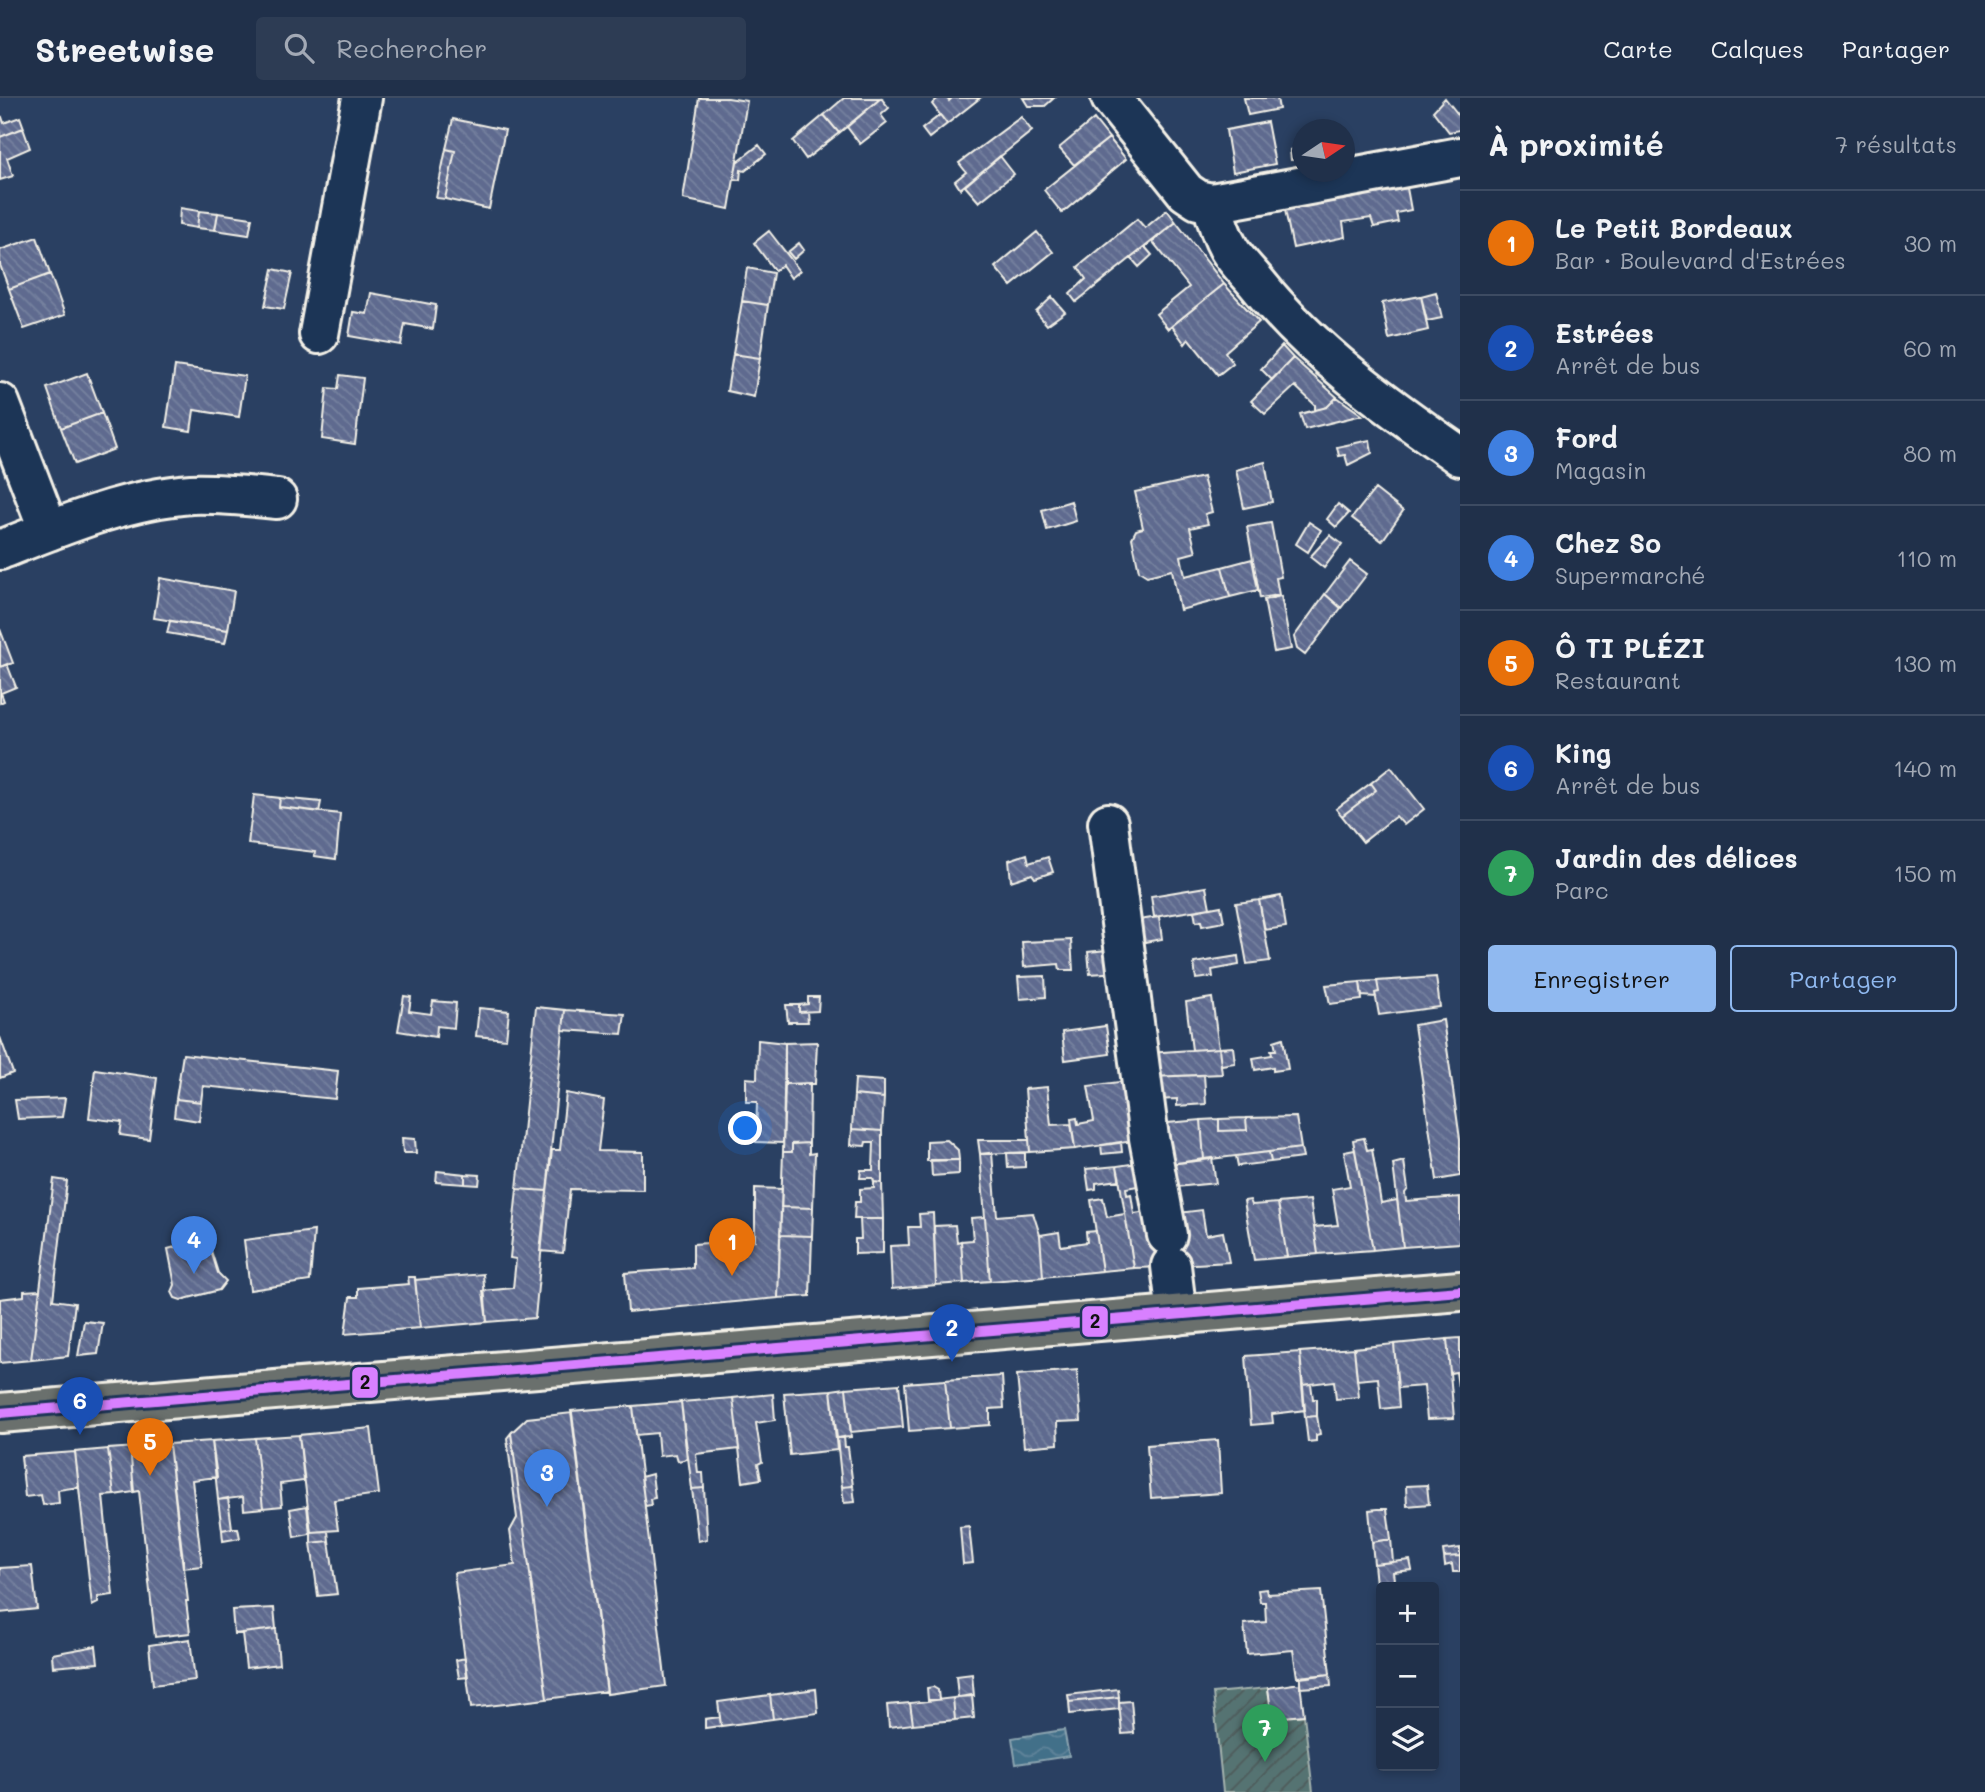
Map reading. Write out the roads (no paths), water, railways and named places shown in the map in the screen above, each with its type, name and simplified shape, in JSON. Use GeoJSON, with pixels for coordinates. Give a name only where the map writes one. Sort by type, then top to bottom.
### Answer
{"type":"FeatureCollection","features":[{"type":"Feature","properties":{"kind":"main road"},"geometry":{"type":"LineString","coordinates":[[0,1413],[1460,1291]]}},
{"type":"Feature","properties":{"kind":"street"},"geometry":{"type":"LineString","coordinates":[[319,334],[362,98]]}},
{"type":"Feature","properties":{"kind":"street"},"geometry":{"type":"LineString","coordinates":[[1111,98],[1186,192],[1198,200],[1212,203],[1460,157]]}},
{"type":"Feature","properties":{"kind":"street"},"geometry":{"type":"LineString","coordinates":[[1212,203],[1229,249],[1271,302],[1332,362],[1383,403],[1460,456]]}},
{"type":"Feature","properties":{"kind":"street"},"geometry":{"type":"LineString","coordinates":[[0,403],[49,531]]}},
{"type":"Feature","properties":{"kind":"street"},"geometry":{"type":"LineString","coordinates":[[0,550],[111,510],[149,500],[204,494],[276,499]]}},
{"type":"Feature","properties":{"kind":"street"},"geometry":{"type":"LineString","coordinates":[[1108,823],[1149,1138],[1169,1250],[1177,1315]]}},
{"type":"Feature","properties":{"kind":"water"},"geometry":{"type":"Polygon","coordinates":[[[1064,1730],[1069,1756],[1016,1764],[1012,1738],[1064,1730]]]}},
{"type":"Feature","properties":{"kind":"place","name":"Chez So"},"geometry":{"type":"Point","coordinates":[194,1274]}},
{"type":"Feature","properties":{"kind":"place","name":"Le Petit Bordeaux"},"geometry":{"type":"Point","coordinates":[732,1276]}},
{"type":"Feature","properties":{"kind":"place","name":"Estrées"},"geometry":{"type":"Point","coordinates":[952,1362]}},
{"type":"Feature","properties":{"kind":"place","name":"King"},"geometry":{"type":"Point","coordinates":[80,1435]}},
{"type":"Feature","properties":{"kind":"place","name":"Ô TI PLÉZI"},"geometry":{"type":"Point","coordinates":[150,1476]}},
{"type":"Feature","properties":{"kind":"place","name":"Ford"},"geometry":{"type":"Point","coordinates":[547,1507]}},
{"type":"Feature","properties":{"kind":"place","name":"Jardin des délices"},"geometry":{"type":"Point","coordinates":[1265,1762]}}]}
